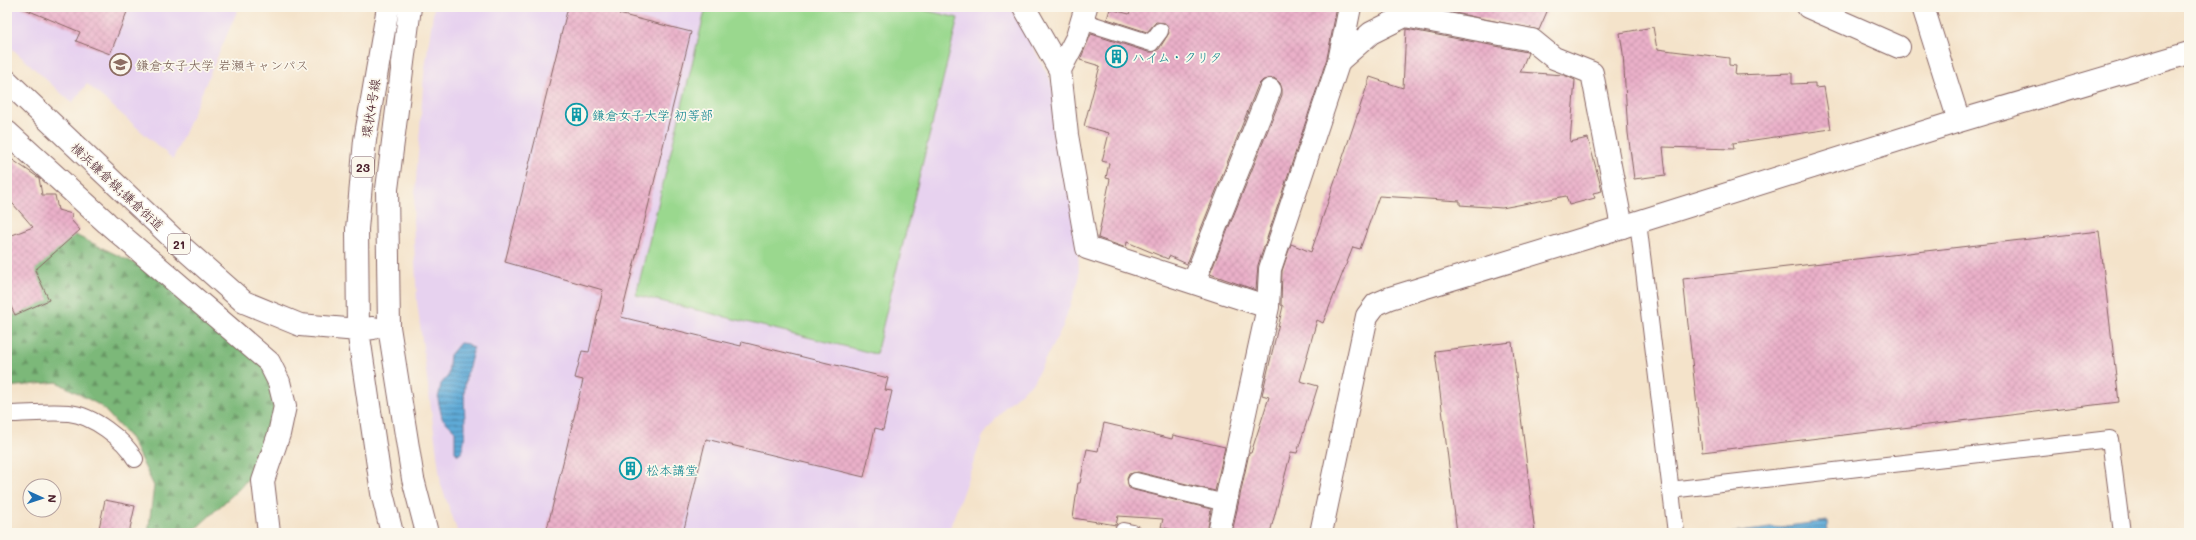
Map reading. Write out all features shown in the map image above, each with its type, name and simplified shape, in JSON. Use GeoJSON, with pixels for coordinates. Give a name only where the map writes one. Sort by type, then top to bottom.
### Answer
{"type":"FeatureCollection","features":[{"type":"Feature","properties":{"kind":"street","name":"環状4号線"},"geometry":{"type":"LineString","coordinates":[[388,7],[365,140],[357,229],[358,330],[382,493],[392,533]]}},
{"type":"Feature","properties":{"kind":"street","name":"環状4号線"},"geometry":{"type":"LineString","coordinates":[[410,7],[387,189],[388,326],[413,479],[427,533]]}},
{"type":"Feature","properties":{"kind":"street"},"geometry":{"type":"LineString","coordinates":[[1024,7],[1060,70],[1067,135],[1087,248],[1194,281],[1268,307]]}},
{"type":"Feature","properties":{"kind":"street"},"geometry":{"type":"LineString","coordinates":[[1219,533],[1268,307],[1270,269],[1339,61],[1350,7]]}},
{"type":"Feature","properties":{"kind":"street"},"geometry":{"type":"LineString","coordinates":[[1808,7],[1899,47]]}},
{"type":"Feature","properties":{"kind":"street"},"geometry":{"type":"LineString","coordinates":[[1923,7],[1958,120]]}},
{"type":"Feature","properties":{"kind":"street"},"geometry":{"type":"LineString","coordinates":[[1060,70],[1077,37],[1084,14]]}},
{"type":"Feature","properties":{"kind":"street"},"geometry":{"type":"LineString","coordinates":[[1339,61],[1371,33],[1405,16],[1532,40],[1554,58],[1592,73],[1630,225]]}},
{"type":"Feature","properties":{"kind":"street"},"geometry":{"type":"LineString","coordinates":[[1320,533],[1367,316],[1376,304],[1390,298],[1630,225],[1958,120],[2189,53]]}},
{"type":"Feature","properties":{"kind":"street","name":"横浜鎌倉線;鎌倉街道"},"geometry":{"type":"LineString","coordinates":[[7,82],[182,248],[244,302],[300,325],[358,330],[388,326]]}},
{"type":"Feature","properties":{"kind":"street"},"geometry":{"type":"LineString","coordinates":[[1194,281],[1270,90]]}},
{"type":"Feature","properties":{"kind":"street"},"geometry":{"type":"LineString","coordinates":[[7,132],[107,223],[269,362],[279,382],[285,406],[279,434],[263,481],[269,533]]}},
{"type":"Feature","properties":{"kind":"lane"},"geometry":{"type":"LineString","coordinates":[[1084,14],[1152,43],[1160,31]]}},
{"type":"Feature","properties":{"kind":"lane"},"geometry":{"type":"LineString","coordinates":[[1630,225],[1676,533]]}},
{"type":"Feature","properties":{"kind":"lane"},"geometry":{"type":"LineString","coordinates":[[7,414],[70,413],[98,423],[129,447],[135,459]]}},
{"type":"Feature","properties":{"kind":"lane"},"geometry":{"type":"LineString","coordinates":[[1670,490],[2110,439],[2122,533]]}},
{"type":"Feature","properties":{"kind":"lane"},"geometry":{"type":"LineString","coordinates":[[1136,481],[1225,503]]}},
{"type":"Feature","properties":{"kind":"shaded area","name":"鎌倉女子大学 岩瀬キャンパス"},"geometry":{"type":"Polygon","coordinates":[[[7,7],[239,7],[173,159],[87,84],[72,103],[7,44],[7,7]]]}},
{"type":"Feature","properties":{"kind":"shaded area"},"geometry":{"type":"Polygon","coordinates":[[[434,7],[1012,7],[1052,83],[1078,236],[1079,279],[1063,326],[1033,382],[1005,407],[983,436],[948,533],[458,533],[441,485],[417,302],[413,221],[424,75],[434,7]]]}},
{"type":"Feature","properties":{"kind":"green space"},"geometry":{"type":"Polygon","coordinates":[[[706,7],[911,7],[958,18],[876,354],[636,295],[706,7]]]}},
{"type":"Feature","properties":{"kind":"green space"},"geometry":{"type":"Polygon","coordinates":[[[56,226],[153,272],[282,378],[283,436],[240,488],[191,533],[148,533],[154,486],[131,439],[101,406],[57,382],[7,387],[7,307],[16,306],[56,226]]]}},
{"type":"Feature","properties":{"kind":"water"},"geometry":{"type":"Polygon","coordinates":[[[460,343],[467,344],[473,348],[464,393],[465,436],[461,453],[458,455],[455,452],[455,431],[442,418],[438,399],[441,384],[448,376],[450,355],[460,343]]]}},
{"type":"Feature","properties":{"kind":"water"},"geometry":{"type":"Polygon","coordinates":[[[1827,521],[1828,533],[1731,533],[1827,521]]]}},
{"type":"Feature","properties":{"kind":"building"},"geometry":{"type":"Polygon","coordinates":[[[20,7],[129,7],[110,54],[76,41],[80,32],[20,7]]]}},
{"type":"Feature","properties":{"kind":"building"},"geometry":{"type":"Polygon","coordinates":[[[568,7],[621,7],[619,14],[691,32],[621,317],[741,346],[742,342],[888,378],[885,390],[892,391],[883,430],[875,428],[864,477],[706,439],[683,533],[566,533],[547,529],[583,380],[575,378],[582,351],[589,352],[603,290],[505,262],[568,7]]]}},
{"type":"Feature","properties":{"kind":"building"},"geometry":{"type":"Polygon","coordinates":[[[1132,7],[1337,7],[1327,58],[1258,265],[1256,290],[1210,274],[1282,95],[1280,83],[1274,78],[1263,80],[1258,85],[1187,264],[1169,256],[1168,259],[1127,242],[1126,248],[1098,238],[1110,179],[1106,178],[1109,163],[1102,161],[1109,133],[1084,126],[1100,66],[1080,60],[1091,34],[1148,52],[1153,52],[1159,49],[1169,33],[1165,23],[1156,22],[1147,32],[1107,19],[1110,9],[1129,14],[1132,7]]]}},
{"type":"Feature","properties":{"kind":"building"},"geometry":{"type":"Polygon","coordinates":[[[1425,7],[1549,7],[1539,30],[1425,7]]]}},
{"type":"Feature","properties":{"kind":"building"},"geometry":{"type":"Polygon","coordinates":[[[1653,27],[1657,49],[1729,58],[1729,65],[1736,66],[1735,75],[1792,73],[1792,84],[1815,83],[1815,88],[1824,87],[1831,129],[1733,143],[1734,149],[1663,147],[1666,175],[1634,179],[1628,133],[1623,53],[1620,33],[1653,27]]]}},
{"type":"Feature","properties":{"kind":"building"},"geometry":{"type":"Polygon","coordinates":[[[1406,29],[1527,52],[1528,53],[1520,72],[1564,75],[1575,80],[1570,142],[1588,138],[1602,191],[1593,193],[1595,198],[1569,205],[1566,196],[1502,208],[1460,205],[1460,201],[1379,196],[1360,249],[1353,247],[1323,323],[1317,320],[1300,381],[1318,386],[1297,453],[1291,452],[1270,533],[1232,533],[1249,453],[1251,453],[1269,397],[1262,395],[1283,306],[1281,305],[1282,271],[1291,244],[1311,252],[1370,77],[1403,88],[1406,29]]]}},
{"type":"Feature","properties":{"kind":"building"},"geometry":{"type":"Polygon","coordinates":[[[7,156],[39,178],[42,195],[55,195],[58,210],[72,214],[71,220],[80,230],[35,270],[49,300],[15,315],[7,298],[7,237],[33,227],[7,197],[7,156]]]}},
{"type":"Feature","properties":{"kind":"building"},"geometry":{"type":"Polygon","coordinates":[[[2099,231],[2119,402],[1702,452],[1683,279],[2099,231]]]}},
{"type":"Feature","properties":{"kind":"building"},"geometry":{"type":"Polygon","coordinates":[[[1512,342],[1535,533],[1457,533],[1435,351],[1512,342]]]}},
{"type":"Feature","properties":{"kind":"building"},"geometry":{"type":"Polygon","coordinates":[[[1104,423],[1172,439],[1173,435],[1225,447],[1215,491],[1138,472],[1129,474],[1127,479],[1129,488],[1134,490],[1211,509],[1207,533],[1184,533],[1161,527],[1163,519],[1118,516],[1116,525],[1073,518],[1078,483],[1080,483],[1087,449],[1098,451],[1104,423]]]}},
{"type":"Feature","properties":{"kind":"building"},"geometry":{"type":"Polygon","coordinates":[[[105,500],[135,506],[129,533],[98,533],[105,500]]]}},
{"type":"Feature","properties":{"kind":"place","name":"ハイム・クリタ"},"geometry":{"type":"Point","coordinates":[1116,56]}},
{"type":"Feature","properties":{"kind":"place","name":"鎌倉女子大学 岩瀬キャンパス"},"geometry":{"type":"Point","coordinates":[121,64]}},
{"type":"Feature","properties":{"kind":"place","name":"鎌倉女子大学 初等部"},"geometry":{"type":"Point","coordinates":[577,114]}},
{"type":"Feature","properties":{"kind":"place","name":"松本講堂"},"geometry":{"type":"Point","coordinates":[630,469]}}]}
